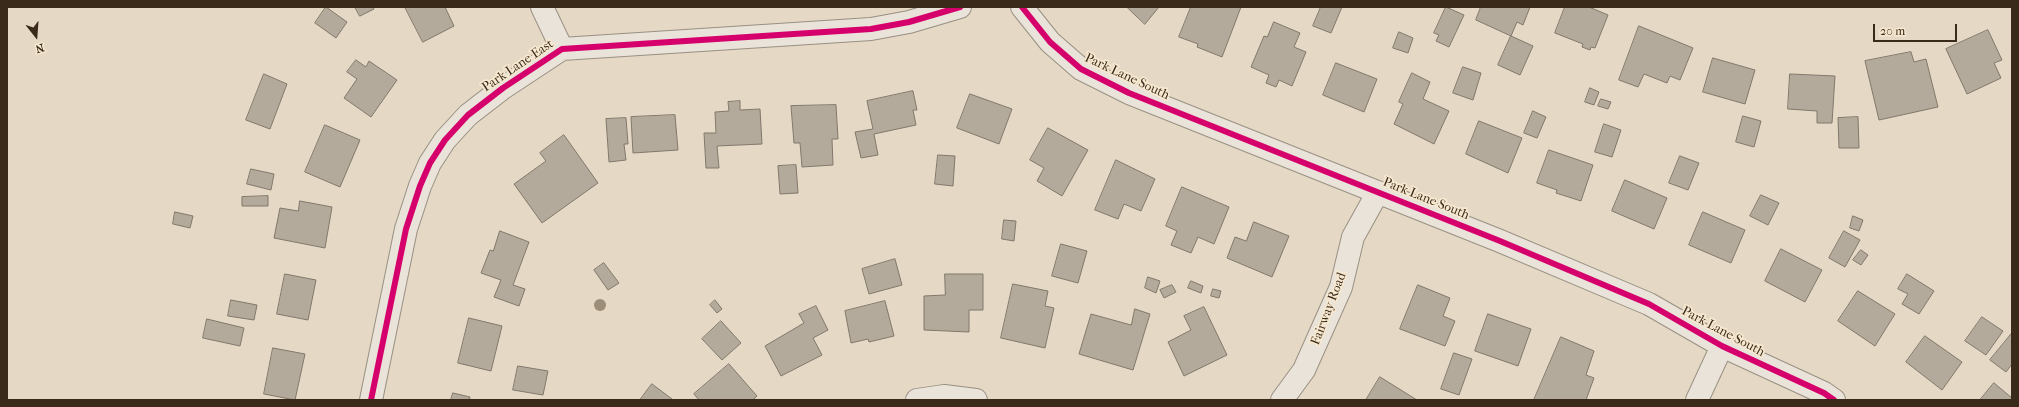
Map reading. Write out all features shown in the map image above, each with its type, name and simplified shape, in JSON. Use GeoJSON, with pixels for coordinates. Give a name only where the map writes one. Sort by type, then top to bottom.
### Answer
{"type":"FeatureCollection","features":[{"type":"Feature","properties":{"kind":"street"},"geometry":{"type":"LineString","coordinates":[[542,7],[562,48]]}},
{"type":"Feature","properties":{"kind":"street","name":"Park Lane East"},"geometry":{"type":"LineString","coordinates":[[371,400],[406,229],[420,186],[430,163],[445,140],[468,115],[502,88],[562,48],[871,29],[909,22],[960,7]]}},
{"type":"Feature","properties":{"kind":"street","name":"Park Lane South"},"geometry":{"type":"LineString","coordinates":[[1022,7],[1050,42],[1081,69],[1129,93],[1378,192],[1649,304],[1722,346],[1824,393],[1834,400]]}},
{"type":"Feature","properties":{"kind":"street","name":"Fairway Road"},"geometry":{"type":"LineString","coordinates":[[1282,400],[1304,370],[1341,287],[1353,237],[1378,192]]}},
{"type":"Feature","properties":{"kind":"street"},"geometry":{"type":"LineString","coordinates":[[1697,400],[1722,346]]}},
{"type":"Feature","properties":{"kind":"street"},"geometry":{"type":"LineString","coordinates":[[918,400],[944,396],[976,400]]}},
{"type":"Feature","properties":{"kind":"building"},"geometry":{"type":"Polygon","coordinates":[[[326,7],[347,22],[336,38],[315,23],[326,7]]]}},
{"type":"Feature","properties":{"kind":"building"},"geometry":{"type":"Polygon","coordinates":[[[355,7],[373,7],[374,9],[360,16],[355,7]]]}},
{"type":"Feature","properties":{"kind":"building"},"geometry":{"type":"Polygon","coordinates":[[[405,7],[445,7],[454,26],[423,42],[405,7]]]}},
{"type":"Feature","properties":{"kind":"building"},"geometry":{"type":"Polygon","coordinates":[[[1127,7],[1159,7],[1145,24],[1127,7]]]}},
{"type":"Feature","properties":{"kind":"building"},"geometry":{"type":"Polygon","coordinates":[[[1191,7],[1241,7],[1222,57],[1197,47],[1198,44],[1179,37],[1191,7]]]}},
{"type":"Feature","properties":{"kind":"building"},"geometry":{"type":"Polygon","coordinates":[[[1321,7],[1342,7],[1331,33],[1313,26],[1321,7]]]}},
{"type":"Feature","properties":{"kind":"building"},"geometry":{"type":"Polygon","coordinates":[[[1446,7],[1464,15],[1449,47],[1436,41],[1439,35],[1434,33],[1446,7]]]}},
{"type":"Feature","properties":{"kind":"building"},"geometry":{"type":"Polygon","coordinates":[[[1481,7],[1530,7],[1523,25],[1517,22],[1511,36],[1476,20],[1481,7]]]}},
{"type":"Feature","properties":{"kind":"building"},"geometry":{"type":"Polygon","coordinates":[[[1565,7],[1589,7],[1608,15],[1595,48],[1591,47],[1590,50],[1582,47],[1583,44],[1555,33],[1565,7]]]}},
{"type":"Feature","properties":{"kind":"building"},"geometry":{"type":"Polygon","coordinates":[[[1274,22],[1300,33],[1294,47],[1306,52],[1292,86],[1279,80],[1276,87],[1266,83],[1269,75],[1251,67],[1264,36],[1267,37],[1274,22]]]}},
{"type":"Feature","properties":{"kind":"building"},"geometry":{"type":"Polygon","coordinates":[[[1639,26],[1693,48],[1680,80],[1670,76],[1667,83],[1644,74],[1638,87],[1619,80],[1639,26]]]}},
{"type":"Feature","properties":{"kind":"building"},"geometry":{"type":"Polygon","coordinates":[[[1988,30],[2002,60],[1994,63],[2001,78],[1967,94],[1946,49],[1988,30]]]}},
{"type":"Feature","properties":{"kind":"building"},"geometry":{"type":"Polygon","coordinates":[[[1399,32],[1413,38],[1408,53],[1393,48],[1399,32]]]}},
{"type":"Feature","properties":{"kind":"building"},"geometry":{"type":"Polygon","coordinates":[[[1511,36],[1533,46],[1520,75],[1498,65],[1511,36]]]}},
{"type":"Feature","properties":{"kind":"building"},"geometry":{"type":"Polygon","coordinates":[[[1911,52],[1914,62],[1926,59],[1938,107],[1879,120],[1865,61],[1911,52]]]}},
{"type":"Feature","properties":{"kind":"building"},"geometry":{"type":"Polygon","coordinates":[[[1713,58],[1755,70],[1745,104],[1703,92],[1713,58]]]}},
{"type":"Feature","properties":{"kind":"building"},"geometry":{"type":"Polygon","coordinates":[[[356,60],[366,67],[369,61],[397,80],[371,117],[344,98],[357,79],[347,72],[356,60]]]}},
{"type":"Feature","properties":{"kind":"building"},"geometry":{"type":"Polygon","coordinates":[[[1336,63],[1377,79],[1364,112],[1323,95],[1336,63]]]}},
{"type":"Feature","properties":{"kind":"building"},"geometry":{"type":"Polygon","coordinates":[[[1463,67],[1481,73],[1473,100],[1453,93],[1463,67]]]}},
{"type":"Feature","properties":{"kind":"building"},"geometry":{"type":"Polygon","coordinates":[[[1412,73],[1430,82],[1423,99],[1449,111],[1434,144],[1394,124],[1403,104],[1399,102],[1412,73]]]}},
{"type":"Feature","properties":{"kind":"building"},"geometry":{"type":"Polygon","coordinates":[[[264,74],[287,84],[270,129],[246,120],[264,74]]]}},
{"type":"Feature","properties":{"kind":"building"},"geometry":{"type":"Polygon","coordinates":[[[1790,74],[1835,76],[1832,123],[1817,123],[1817,111],[1788,109],[1790,74]]]}},
{"type":"Feature","properties":{"kind":"building"},"geometry":{"type":"Polygon","coordinates":[[[1590,88],[1599,92],[1594,105],[1585,102],[1590,88]]]}},
{"type":"Feature","properties":{"kind":"building"},"geometry":{"type":"Polygon","coordinates":[[[913,91],[917,110],[913,110],[916,125],[874,134],[878,155],[861,158],[855,132],[873,129],[867,101],[913,91]]]}},
{"type":"Feature","properties":{"kind":"building"},"geometry":{"type":"Polygon","coordinates":[[[970,94],[1012,109],[999,144],[957,128],[970,94]]]}},
{"type":"Feature","properties":{"kind":"building"},"geometry":{"type":"Polygon","coordinates":[[[1601,99],[1611,102],[1608,109],[1598,106],[1601,99]]]}},
{"type":"Feature","properties":{"kind":"building"},"geometry":{"type":"Polygon","coordinates":[[[740,101],[740,110],[760,109],[762,144],[717,146],[719,168],[706,168],[704,133],[716,133],[715,112],[729,111],[728,102],[740,101]]]}},
{"type":"Feature","properties":{"kind":"building"},"geometry":{"type":"Polygon","coordinates":[[[836,105],[838,139],[832,139],[833,165],[802,167],[800,143],[794,143],[791,106],[836,105]]]}},
{"type":"Feature","properties":{"kind":"building"},"geometry":{"type":"Polygon","coordinates":[[[1533,111],[1546,117],[1537,138],[1524,133],[1533,111]]]}},
{"type":"Feature","properties":{"kind":"building"},"geometry":{"type":"Polygon","coordinates":[[[675,115],[678,150],[633,153],[631,117],[675,115]]]}},
{"type":"Feature","properties":{"kind":"building"},"geometry":{"type":"Polygon","coordinates":[[[1743,116],[1761,121],[1754,147],[1736,142],[1743,116]]]}},
{"type":"Feature","properties":{"kind":"building"},"geometry":{"type":"Polygon","coordinates":[[[1858,117],[1859,148],[1839,148],[1838,118],[1858,117]]]}},
{"type":"Feature","properties":{"kind":"building"},"geometry":{"type":"Polygon","coordinates":[[[626,118],[628,144],[624,144],[626,160],[609,162],[606,119],[626,118]]]}},
{"type":"Feature","properties":{"kind":"building"},"geometry":{"type":"Polygon","coordinates":[[[1479,121],[1522,138],[1508,173],[1466,154],[1479,121]]]}},
{"type":"Feature","properties":{"kind":"building"},"geometry":{"type":"Polygon","coordinates":[[[1604,124],[1621,130],[1612,157],[1595,152],[1604,124]]]}},
{"type":"Feature","properties":{"kind":"building"},"geometry":{"type":"Polygon","coordinates":[[[325,125],[360,140],[340,187],[305,172],[325,125]]]}},
{"type":"Feature","properties":{"kind":"building"},"geometry":{"type":"Polygon","coordinates":[[[1048,128],[1088,150],[1062,196],[1037,181],[1044,168],[1030,160],[1048,128]]]}},
{"type":"Feature","properties":{"kind":"building"},"geometry":{"type":"Polygon","coordinates":[[[564,135],[598,183],[542,223],[514,184],[546,161],[540,153],[564,135]]]}},
{"type":"Feature","properties":{"kind":"building"},"geometry":{"type":"Polygon","coordinates":[[[1549,150],[1593,165],[1581,201],[1556,193],[1557,190],[1537,183],[1549,150]]]}},
{"type":"Feature","properties":{"kind":"building"},"geometry":{"type":"Polygon","coordinates":[[[938,155],[955,156],[953,186],[935,184],[938,155]]]}},
{"type":"Feature","properties":{"kind":"building"},"geometry":{"type":"Polygon","coordinates":[[[1680,156],[1699,163],[1688,190],[1669,183],[1680,156]]]}},
{"type":"Feature","properties":{"kind":"building"},"geometry":{"type":"Polygon","coordinates":[[[1116,160],[1155,179],[1141,211],[1124,204],[1118,219],[1095,210],[1116,160]]]}},
{"type":"Feature","properties":{"kind":"building"},"geometry":{"type":"Polygon","coordinates":[[[796,165],[798,193],[780,194],[778,166],[796,165]]]}},
{"type":"Feature","properties":{"kind":"building"},"geometry":{"type":"Polygon","coordinates":[[[251,169],[274,174],[271,190],[247,184],[251,169]]]}},
{"type":"Feature","properties":{"kind":"building"},"geometry":{"type":"Polygon","coordinates":[[[1625,180],[1667,198],[1654,229],[1612,211],[1625,180]]]}},
{"type":"Feature","properties":{"kind":"building"},"geometry":{"type":"Polygon","coordinates":[[[1182,187],[1229,207],[1214,244],[1198,237],[1191,253],[1171,245],[1177,231],[1166,226],[1182,187]]]}},
{"type":"Feature","properties":{"kind":"building"},"geometry":{"type":"Polygon","coordinates":[[[1761,195],[1779,203],[1768,225],[1750,216],[1761,195]]]}},
{"type":"Feature","properties":{"kind":"building"},"geometry":{"type":"Polygon","coordinates":[[[268,196],[268,206],[242,206],[242,197],[268,196]]]}},
{"type":"Feature","properties":{"kind":"building"},"geometry":{"type":"Polygon","coordinates":[[[300,201],[332,207],[325,248],[274,238],[280,208],[298,211],[300,201]]]}},
{"type":"Feature","properties":{"kind":"building"},"geometry":{"type":"Polygon","coordinates":[[[175,212],[193,216],[190,228],[173,224],[175,212]]]}},
{"type":"Feature","properties":{"kind":"building"},"geometry":{"type":"Polygon","coordinates":[[[1703,212],[1745,230],[1731,263],[1689,245],[1703,212]]]}},
{"type":"Feature","properties":{"kind":"building"},"geometry":{"type":"Polygon","coordinates":[[[1853,216],[1863,220],[1859,231],[1850,228],[1853,216]]]}},
{"type":"Feature","properties":{"kind":"building"},"geometry":{"type":"Polygon","coordinates":[[[1004,220],[1016,221],[1014,241],[1002,239],[1004,220]]]}},
{"type":"Feature","properties":{"kind":"building"},"geometry":{"type":"Polygon","coordinates":[[[1254,222],[1289,236],[1272,277],[1227,258],[1235,237],[1246,241],[1254,222]]]}},
{"type":"Feature","properties":{"kind":"building"},"geometry":{"type":"Polygon","coordinates":[[[500,231],[529,242],[513,285],[525,289],[519,306],[494,297],[501,280],[481,273],[490,250],[493,251],[500,231]]]}},
{"type":"Feature","properties":{"kind":"building"},"geometry":{"type":"Polygon","coordinates":[[[1844,231],[1860,240],[1845,267],[1829,258],[1844,231]]]}},
{"type":"Feature","properties":{"kind":"building"},"geometry":{"type":"Polygon","coordinates":[[[1061,244],[1087,251],[1078,283],[1052,276],[1061,244]]]}},
{"type":"Feature","properties":{"kind":"building"},"geometry":{"type":"Polygon","coordinates":[[[1781,249],[1822,270],[1805,302],[1765,281],[1781,249]]]}},
{"type":"Feature","properties":{"kind":"building"},"geometry":{"type":"Polygon","coordinates":[[[1861,250],[1868,255],[1861,265],[1853,260],[1861,250]]]}},
{"type":"Feature","properties":{"kind":"building"},"geometry":{"type":"Polygon","coordinates":[[[895,259],[902,285],[869,294],[862,269],[895,259]]]}},
{"type":"Feature","properties":{"kind":"building"},"geometry":{"type":"Polygon","coordinates":[[[604,263],[619,283],[608,290],[594,270],[604,263]]]}},
{"type":"Feature","properties":{"kind":"building"},"geometry":{"type":"Polygon","coordinates":[[[285,274],[316,280],[308,320],[277,314],[285,274]]]}},
{"type":"Feature","properties":{"kind":"building"},"geometry":{"type":"Polygon","coordinates":[[[945,274],[983,274],[983,310],[969,310],[969,332],[924,330],[924,296],[945,295],[945,274]]]}},
{"type":"Feature","properties":{"kind":"building"},"geometry":{"type":"Polygon","coordinates":[[[1907,274],[1934,291],[1919,314],[1902,304],[1908,294],[1898,289],[1907,274]]]}},
{"type":"Feature","properties":{"kind":"building"},"geometry":{"type":"Polygon","coordinates":[[[1148,277],[1160,281],[1156,293],[1145,288],[1148,277]]]}},
{"type":"Feature","properties":{"kind":"building"},"geometry":{"type":"Polygon","coordinates":[[[1191,281],[1203,286],[1201,293],[1188,288],[1191,281]]]}},
{"type":"Feature","properties":{"kind":"building"},"geometry":{"type":"Polygon","coordinates":[[[1013,284],[1048,291],[1045,306],[1054,308],[1045,348],[1001,338],[1013,284]]]}},
{"type":"Feature","properties":{"kind":"building"},"geometry":{"type":"Polygon","coordinates":[[[1172,285],[1176,292],[1164,298],[1160,290],[1172,285]]]}},
{"type":"Feature","properties":{"kind":"building"},"geometry":{"type":"Polygon","coordinates":[[[1418,285],[1450,298],[1443,316],[1455,321],[1445,346],[1400,329],[1418,285]]]}},
{"type":"Feature","properties":{"kind":"building"},"geometry":{"type":"Polygon","coordinates":[[[1213,289],[1221,291],[1219,298],[1211,296],[1213,289]]]}},
{"type":"Feature","properties":{"kind":"building"},"geometry":{"type":"Polygon","coordinates":[[[1858,291],[1895,314],[1875,346],[1838,321],[1858,291]]]}},
{"type":"Feature","properties":{"kind":"building"},"geometry":{"type":"Polygon","coordinates":[[[231,300],[257,305],[254,320],[228,316],[231,300]]]}},
{"type":"Feature","properties":{"kind":"building"},"geometry":{"type":"Polygon","coordinates":[[[715,300],[722,309],[717,313],[710,305],[715,300]]]}},
{"type":"Feature","properties":{"kind":"building"},"geometry":{"type":"Polygon","coordinates":[[[885,301],[894,336],[869,342],[868,339],[851,343],[845,311],[885,301]]]}},
{"type":"Feature","properties":{"kind":"building"},"geometry":{"type":"Polygon","coordinates":[[[816,306],[828,330],[813,338],[822,355],[781,376],[765,346],[804,323],[799,314],[816,306]]]}},
{"type":"Feature","properties":{"kind":"building"},"geometry":{"type":"Polygon","coordinates":[[[1204,307],[1227,355],[1184,376],[1168,342],[1191,330],[1184,316],[1204,307]]]}},
{"type":"Feature","properties":{"kind":"building"},"geometry":{"type":"Polygon","coordinates":[[[1135,309],[1150,314],[1133,370],[1079,354],[1091,314],[1131,325],[1135,309]]]}},
{"type":"Feature","properties":{"kind":"building"},"geometry":{"type":"Polygon","coordinates":[[[1488,314],[1531,329],[1518,366],[1475,351],[1488,314]]]}},
{"type":"Feature","properties":{"kind":"building"},"geometry":{"type":"Polygon","coordinates":[[[1982,317],[2003,331],[1986,355],[1965,341],[1982,317]]]}},
{"type":"Feature","properties":{"kind":"building"},"geometry":{"type":"Polygon","coordinates":[[[469,318],[502,326],[491,371],[458,363],[469,318]]]}},
{"type":"Feature","properties":{"kind":"building"},"geometry":{"type":"Polygon","coordinates":[[[207,319],[244,328],[240,346],[203,338],[207,319]]]}},
{"type":"Feature","properties":{"kind":"building"},"geometry":{"type":"Polygon","coordinates":[[[721,321],[741,343],[722,360],[702,339],[721,321]]]}},
{"type":"Feature","properties":{"kind":"building"},"geometry":{"type":"Polygon","coordinates":[[[2012,333],[2012,364],[2006,372],[1990,360],[2012,333]]]}},
{"type":"Feature","properties":{"kind":"building"},"geometry":{"type":"Polygon","coordinates":[[[1925,336],[1962,362],[1942,390],[1906,362],[1925,336]]]}},
{"type":"Feature","properties":{"kind":"building"},"geometry":{"type":"Polygon","coordinates":[[[1561,337],[1594,351],[1586,375],[1594,378],[1586,400],[1534,400],[1561,337]]]}},
{"type":"Feature","properties":{"kind":"building"},"geometry":{"type":"Polygon","coordinates":[[[273,348],[305,354],[295,400],[264,394],[273,348]]]}},
{"type":"Feature","properties":{"kind":"building"},"geometry":{"type":"Polygon","coordinates":[[[1454,353],[1472,359],[1459,395],[1441,389],[1454,353]]]}},
{"type":"Feature","properties":{"kind":"building"},"geometry":{"type":"Polygon","coordinates":[[[729,364],[757,396],[753,400],[699,400],[694,394],[729,364]]]}},
{"type":"Feature","properties":{"kind":"building"},"geometry":{"type":"Polygon","coordinates":[[[518,366],[548,371],[543,395],[513,390],[518,366]]]}},
{"type":"Feature","properties":{"kind":"building"},"geometry":{"type":"Polygon","coordinates":[[[1380,377],[1417,400],[1366,400],[1380,377]]]}},
{"type":"Feature","properties":{"kind":"building"},"geometry":{"type":"Polygon","coordinates":[[[1994,383],[2012,398],[2012,400],[1980,400],[1994,383]]]}},
{"type":"Feature","properties":{"kind":"building"},"geometry":{"type":"Polygon","coordinates":[[[652,384],[672,399],[640,400],[652,384]]]}},
{"type":"Feature","properties":{"kind":"building"},"geometry":{"type":"Polygon","coordinates":[[[453,393],[470,397],[469,399],[475,400],[451,400],[453,393]]]}},
{"type":"Feature","properties":{"kind":"cycle path"},"geometry":{"type":"LineString","coordinates":[[371,400],[406,229],[420,186],[430,163],[445,140],[468,115],[503,88],[562,49],[871,29],[909,22],[960,7]]}},
{"type":"Feature","properties":{"kind":"cycle path"},"geometry":{"type":"LineString","coordinates":[[1022,7],[1050,42],[1081,69],[1129,93],[1500,241],[1649,304],[1722,346],[1824,393],[1834,400]]}}]}
